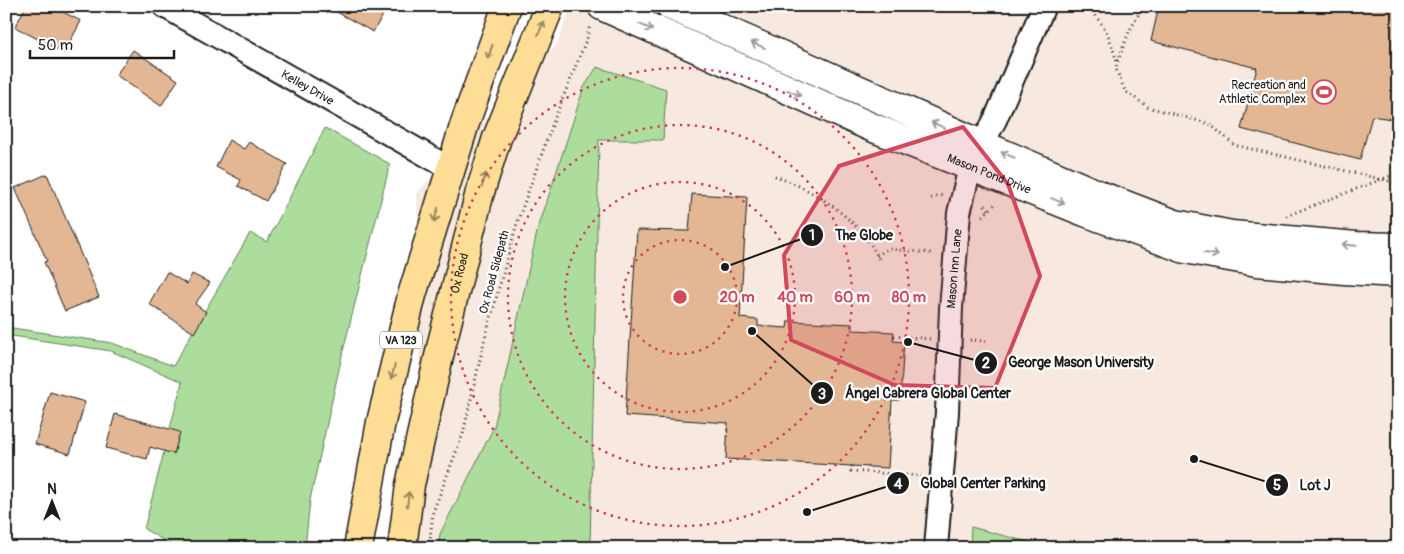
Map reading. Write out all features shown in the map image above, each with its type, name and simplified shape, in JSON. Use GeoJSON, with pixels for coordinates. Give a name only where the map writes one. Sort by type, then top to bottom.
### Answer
{"type":"FeatureCollection","features":[{"type":"Feature","properties":{"kind":"main road","name":"VA 123"},"geometry":{"type":"LineString","coordinates":[[358,548],[381,422],[412,296],[465,122],[507,6]]}},
{"type":"Feature","properties":{"kind":"main road","name":"Ox Road"},"geometry":{"type":"LineString","coordinates":[[402,548],[410,485],[442,343],[480,192],[498,138],[550,6]]}},
{"type":"Feature","properties":{"kind":"main road"},"geometry":{"type":"LineString","coordinates":[[464,261],[467,208],[463,190],[451,169],[484,152],[498,138]]}},
{"type":"Feature","properties":{"kind":"street","name":"Kelley Drive"},"geometry":{"type":"LineString","coordinates":[[164,6],[451,169]]}},
{"type":"Feature","properties":{"kind":"street","name":"Mason Pond Drive"},"geometry":{"type":"LineString","coordinates":[[671,6],[977,156],[1085,212],[1185,249],[1257,262],[1398,273]]}},
{"type":"Feature","properties":{"kind":"street","name":"Mason Inn Lane"},"geometry":{"type":"LineString","coordinates":[[936,548],[947,412],[953,280],[959,213],[977,156],[1044,6]]}},
{"type":"Feature","properties":{"kind":"street","name":"Mason Pond Drive"},"geometry":{"type":"LineString","coordinates":[[596,14],[869,126],[977,156],[1102,196],[1176,224],[1232,235],[1356,246],[1398,247]]}},
{"type":"Feature","properties":{"kind":"path"},"geometry":{"type":"LineString","coordinates":[[1083,6],[1103,24],[1117,63]]}},
{"type":"Feature","properties":{"kind":"path"},"geometry":{"type":"LineString","coordinates":[[1143,6],[1129,32],[1116,69],[1125,91],[1148,107],[1210,124],[1234,144],[1398,183]]}},
{"type":"Feature","properties":{"kind":"path","name":"Ox Road Sidepath"},"geometry":{"type":"LineString","coordinates":[[429,548],[433,512],[463,434],[484,342],[518,220],[554,120],[596,14]]}},
{"type":"Feature","properties":{"kind":"path"},"geometry":{"type":"LineString","coordinates":[[1282,217],[1398,174]]}},
{"type":"Feature","properties":{"kind":"path"},"geometry":{"type":"LineString","coordinates":[[775,176],[788,180],[811,192],[836,208],[858,228],[880,262]]}},
{"type":"Feature","properties":{"kind":"path"},"geometry":{"type":"LineString","coordinates":[[931,198],[946,194]]}},
{"type":"Feature","properties":{"kind":"path"},"geometry":{"type":"LineString","coordinates":[[983,216],[995,204]]}},
{"type":"Feature","properties":{"kind":"path"},"geometry":{"type":"LineString","coordinates":[[985,205],[989,211]]}},
{"type":"Feature","properties":{"kind":"path"},"geometry":{"type":"LineString","coordinates":[[877,256],[887,249],[931,253]]}},
{"type":"Feature","properties":{"kind":"path"},"geometry":{"type":"LineString","coordinates":[[894,336],[939,339]]}},
{"type":"Feature","properties":{"kind":"path"},"geometry":{"type":"LineString","coordinates":[[962,340],[986,341]]}},
{"type":"Feature","properties":{"kind":"path"},"geometry":{"type":"LineString","coordinates":[[852,466],[851,471],[924,476]]}},
{"type":"Feature","properties":{"kind":"highlighted area"},"geometry":{"type":"Polygon","coordinates":[[[963,127],[1008,184],[1040,276],[995,388],[895,385],[791,340],[784,255],[839,166],[963,127]]]}},
{"type":"Feature","properties":{"kind":"shaded area"},"geometry":{"type":"Polygon","coordinates":[[[571,6],[1398,6],[1398,548],[414,548],[421,491],[417,193],[557,44],[571,6]]]}},
{"type":"Feature","properties":{"kind":"green space"},"geometry":{"type":"Polygon","coordinates":[[[597,67],[666,89],[663,140],[599,140],[590,548],[438,548],[440,534],[494,427],[537,232],[584,87],[597,67]]]}},
{"type":"Feature","properties":{"kind":"green space"},"geometry":{"type":"Polygon","coordinates":[[[325,128],[390,164],[343,351],[310,500],[305,548],[177,548],[144,529],[182,382],[111,351],[6,335],[6,327],[112,343],[173,366],[250,233],[267,242],[325,128]]]}},
{"type":"Feature","properties":{"kind":"green space"},"geometry":{"type":"Polygon","coordinates":[[[971,527],[1051,548],[970,548],[971,527]]]}},
{"type":"Feature","properties":{"kind":"building"},"geometry":{"type":"Polygon","coordinates":[[[26,6],[51,6],[81,21],[64,53],[15,27],[26,6]]]}},
{"type":"Feature","properties":{"kind":"building"},"geometry":{"type":"Polygon","coordinates":[[[326,6],[388,6],[373,32],[326,6]]]}},
{"type":"Feature","properties":{"kind":"building","name":"Recreation and Athletic Complex"},"geometry":{"type":"Polygon","coordinates":[[[1159,6],[1398,6],[1398,120],[1372,116],[1360,160],[1241,129],[1257,68],[1151,41],[1159,6]]]}},
{"type":"Feature","properties":{"kind":"building"},"geometry":{"type":"Polygon","coordinates":[[[133,50],[178,80],[161,106],[116,75],[133,50]]]}},
{"type":"Feature","properties":{"kind":"building"},"geometry":{"type":"Polygon","coordinates":[[[229,140],[244,149],[249,142],[287,164],[266,201],[238,186],[241,180],[216,167],[229,140]]]}},
{"type":"Feature","properties":{"kind":"building"},"geometry":{"type":"Polygon","coordinates":[[[47,174],[99,297],[65,311],[44,262],[47,261],[15,188],[47,174]]]}},
{"type":"Feature","properties":{"kind":"building"},"geometry":{"type":"Polygon","coordinates":[[[692,194],[747,197],[740,318],[758,320],[758,326],[787,328],[788,321],[852,324],[852,330],[894,332],[893,341],[904,342],[900,400],[892,400],[888,468],[726,459],[728,423],[625,416],[637,230],[689,231],[692,194]]]}},
{"type":"Feature","properties":{"kind":"building"},"geometry":{"type":"Polygon","coordinates":[[[167,272],[187,284],[192,274],[210,283],[195,304],[206,312],[194,333],[149,304],[167,272]]]}},
{"type":"Feature","properties":{"kind":"building"},"geometry":{"type":"Polygon","coordinates":[[[50,392],[85,402],[70,454],[35,444],[50,392]]]}},
{"type":"Feature","properties":{"kind":"building"},"geometry":{"type":"Polygon","coordinates":[[[115,414],[180,432],[174,454],[150,447],[147,459],[106,448],[115,414]]]}},
{"type":"Feature","properties":{"kind":"place","name":"Recreation and Athletic Complex"},"geometry":{"type":"Point","coordinates":[1324,92]}},
{"type":"Feature","properties":{"kind":"place","name":"The Globe"},"geometry":{"type":"Point","coordinates":[725,267]}},
{"type":"Feature","properties":{"kind":"place","name":"Ángel Cabrera Global Center"},"geometry":{"type":"Point","coordinates":[752,331]}},
{"type":"Feature","properties":{"kind":"place","name":"George Mason University"},"geometry":{"type":"Point","coordinates":[908,342]}},
{"type":"Feature","properties":{"kind":"place","name":"Lot J"},"geometry":{"type":"Point","coordinates":[1194,459]}},
{"type":"Feature","properties":{"kind":"place","name":"Global Center Parking"},"geometry":{"type":"Point","coordinates":[807,512]}}]}
